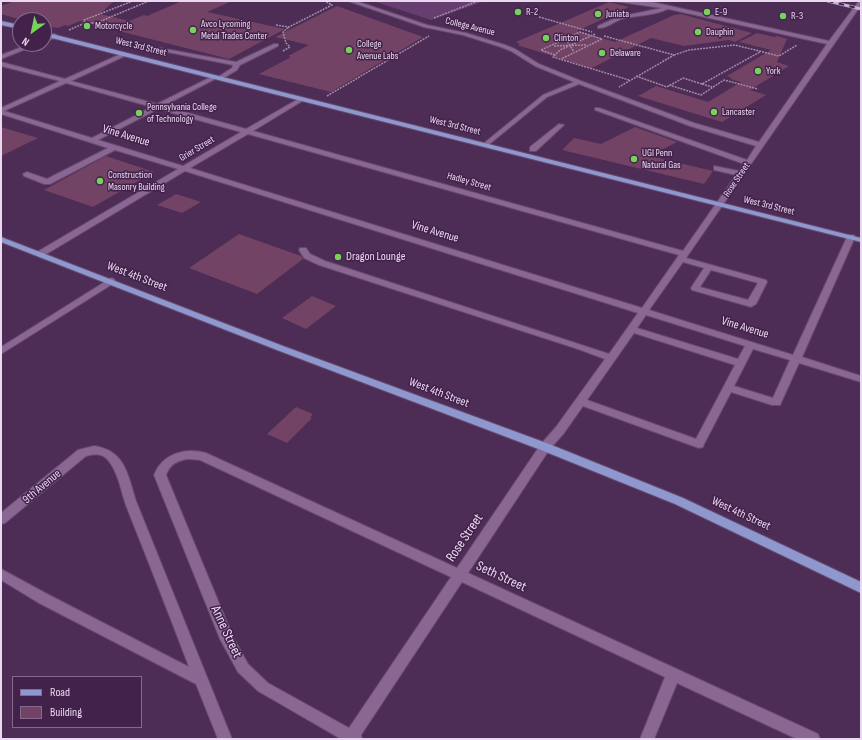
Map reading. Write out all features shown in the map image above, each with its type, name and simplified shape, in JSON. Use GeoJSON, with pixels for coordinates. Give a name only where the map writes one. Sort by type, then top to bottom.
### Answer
{"type":"FeatureCollection","features":[{"type":"Feature","properties":{"kind":"main road"},"geometry":{"type":"LineString","coordinates":[[1,23],[12,25]]}},
{"type":"Feature","properties":{"kind":"main road","name":"West 3rd Street"},"geometry":{"type":"LineString","coordinates":[[52,35],[861,240]]}},
{"type":"Feature","properties":{"kind":"main road","name":"West 4th Street"},"geometry":{"type":"LineString","coordinates":[[1,239],[288,351],[545,447],[679,501],[861,588]]}},
{"type":"Feature","properties":{"kind":"street","name":"College Avenue"},"geometry":{"type":"LineString","coordinates":[[351,1],[426,26],[464,34],[503,46],[513,50],[537,65],[612,95],[724,134],[761,145]]}},
{"type":"Feature","properties":{"kind":"street"},"geometry":{"type":"LineString","coordinates":[[616,1],[668,7],[830,43]]}},
{"type":"Feature","properties":{"kind":"street","name":"Rose Street"},"geometry":{"type":"LineString","coordinates":[[352,738],[545,447],[580,402],[741,174],[830,43],[861,2]]}},
{"type":"Feature","properties":{"kind":"street"},"geometry":{"type":"LineString","coordinates":[[600,27],[620,18],[660,11],[668,7]]}},
{"type":"Feature","properties":{"kind":"street"},"geometry":{"type":"LineString","coordinates":[[739,24],[744,20]]}},
{"type":"Feature","properties":{"kind":"street"},"geometry":{"type":"LineString","coordinates":[[162,49],[237,64],[276,44]]}},
{"type":"Feature","properties":{"kind":"street"},"geometry":{"type":"LineString","coordinates":[[1,58],[16,52]]}},
{"type":"Feature","properties":{"kind":"street"},"geometry":{"type":"LineString","coordinates":[[1,111],[125,54]]}},
{"type":"Feature","properties":{"kind":"street","name":"Hadley Street"},"geometry":{"type":"LineString","coordinates":[[1,64],[247,131],[683,256],[709,267],[763,282],[751,304],[695,288],[709,267]]}},
{"type":"Feature","properties":{"kind":"street"},"geometry":{"type":"LineString","coordinates":[[93,140],[157,106],[235,70],[237,64]]}},
{"type":"Feature","properties":{"kind":"street"},"geometry":{"type":"LineString","coordinates":[[485,145],[545,96],[579,82]]}},
{"type":"Feature","properties":{"kind":"street","name":"Grier Street"},"geometry":{"type":"LineString","coordinates":[[40,254],[302,99]]}},
{"type":"Feature","properties":{"kind":"street"},"geometry":{"type":"LineString","coordinates":[[597,109],[749,162]]}},
{"type":"Feature","properties":{"kind":"street","name":"Vine Avenue"},"geometry":{"type":"LineString","coordinates":[[1,111],[644,310],[861,379]]}},
{"type":"Feature","properties":{"kind":"street"},"geometry":{"type":"LineString","coordinates":[[533,149],[561,125]]}},
{"type":"Feature","properties":{"kind":"street"},"geometry":{"type":"LineString","coordinates":[[27,174],[47,182],[115,147]]}},
{"type":"Feature","properties":{"kind":"street"},"geometry":{"type":"LineString","coordinates":[[717,168],[741,174]]}},
{"type":"Feature","properties":{"kind":"street"},"geometry":{"type":"LineString","coordinates":[[728,387],[776,403],[851,237]]}},
{"type":"Feature","properties":{"kind":"street"},"geometry":{"type":"LineString","coordinates":[[302,250],[308,256],[322,263],[610,358]]}},
{"type":"Feature","properties":{"kind":"street"},"geometry":{"type":"LineString","coordinates":[[1,351],[111,282]]}},
{"type":"Feature","properties":{"kind":"street"},"geometry":{"type":"LineString","coordinates":[[631,329],[741,363]]}},
{"type":"Feature","properties":{"kind":"street"},"geometry":{"type":"LineString","coordinates":[[580,402],[699,444],[751,344]]}},
{"type":"Feature","properties":{"kind":"street","name":"9th Avenue"},"geometry":{"type":"LineString","coordinates":[[1,520],[82,453],[98,449],[105,451],[120,470],[130,501],[201,680]]}},
{"type":"Feature","properties":{"kind":"street","name":"Seth Street"},"geometry":{"type":"LineString","coordinates":[[160,475],[162,468],[173,459],[187,455],[202,456],[813,739]]}},
{"type":"Feature","properties":{"kind":"street","name":"Anne Street"},"geometry":{"type":"LineString","coordinates":[[160,475],[227,639],[243,668],[263,687],[352,738]]}},
{"type":"Feature","properties":{"kind":"street"},"geometry":{"type":"LineString","coordinates":[[1,574],[44,599],[201,680],[225,739]]}},
{"type":"Feature","properties":{"kind":"street"},"geometry":{"type":"LineString","coordinates":[[647,739],[673,674]]}},
{"type":"Feature","properties":{"kind":"path"},"geometry":{"type":"LineString","coordinates":[[85,23],[84,20],[133,1]]}},
{"type":"Feature","properties":{"kind":"path"},"geometry":{"type":"LineString","coordinates":[[63,32],[85,23],[96,23],[149,1]]}},
{"type":"Feature","properties":{"kind":"path"},"geometry":{"type":"LineString","coordinates":[[276,25],[289,27],[332,5],[325,1]]}},
{"type":"Feature","properties":{"kind":"path"},"geometry":{"type":"LineString","coordinates":[[433,18],[478,1]]}},
{"type":"Feature","properties":{"kind":"path"},"geometry":{"type":"LineString","coordinates":[[539,17],[596,33],[570,46],[553,57],[629,80]]}},
{"type":"Feature","properties":{"kind":"path"},"geometry":{"type":"LineString","coordinates":[[324,97],[431,35],[431,32]]}},
{"type":"Feature","properties":{"kind":"path"},"geometry":{"type":"LineString","coordinates":[[556,55],[541,50],[580,32],[602,39],[560,59]]}},
{"type":"Feature","properties":{"kind":"path"},"geometry":{"type":"LineString","coordinates":[[601,35],[674,55]]}},
{"type":"Feature","properties":{"kind":"path"},"geometry":{"type":"LineString","coordinates":[[616,89],[635,76],[674,55],[689,50],[736,45],[779,56],[805,38]]}},
{"type":"Feature","properties":{"kind":"path"},"geometry":{"type":"LineString","coordinates":[[566,39],[574,52]]}},
{"type":"Feature","properties":{"kind":"path"},"geometry":{"type":"LineString","coordinates":[[730,45],[737,42]]}},
{"type":"Feature","properties":{"kind":"path"},"geometry":{"type":"LineString","coordinates":[[551,46],[590,45]]}},
{"type":"Feature","properties":{"kind":"path"},"geometry":{"type":"LineString","coordinates":[[702,84],[761,51]]}},
{"type":"Feature","properties":{"kind":"path"},"geometry":{"type":"LineString","coordinates":[[635,76],[701,95],[724,80],[758,89]]}},
{"type":"Feature","properties":{"kind":"path"},"geometry":{"type":"LineString","coordinates":[[669,85],[683,78],[712,87]]}},
{"type":"Feature","properties":{"kind":"shaded area"},"geometry":{"type":"Polygon","coordinates":[[[373,1],[485,1],[431,20],[373,1]]]}},
{"type":"Feature","properties":{"kind":"building","name":"Avco Lycoming Metal Trades Center"},"geometry":{"type":"Polygon","coordinates":[[[15,1],[114,1],[100,14],[129,21],[144,15],[147,16],[182,1],[232,1],[207,12],[285,29],[229,59],[80,21],[68,26],[65,25],[58,28],[52,27],[52,12],[12,12],[12,17],[1,14],[1,6],[15,1]]]}},
{"type":"Feature","properties":{"kind":"building"},"geometry":{"type":"Polygon","coordinates":[[[609,2],[629,7],[577,31],[615,42],[674,15],[681,14],[752,33],[735,42],[729,40],[684,46],[651,38],[592,68],[517,45],[520,44],[516,42],[609,2]]]}},
{"type":"Feature","properties":{"kind":"building","name":"College Avenue Labs"},"geometry":{"type":"Polygon","coordinates":[[[337,6],[423,37],[331,92],[259,74],[291,57],[288,56],[309,45],[275,37],[337,6]]]}},
{"type":"Feature","properties":{"kind":"building"},"geometry":{"type":"Polygon","coordinates":[[[757,33],[787,39],[777,62],[789,66],[750,90],[766,95],[722,122],[638,96],[656,86],[708,102],[741,82],[730,79],[732,78],[727,76],[771,50],[739,42],[757,33]]]}},
{"type":"Feature","properties":{"kind":"building"},"geometry":{"type":"Polygon","coordinates":[[[1,127],[38,138],[1,156],[1,127]]]}},
{"type":"Feature","properties":{"kind":"building","name":"UGI Penn Natural Gas"},"geometry":{"type":"Polygon","coordinates":[[[635,127],[677,142],[650,156],[713,171],[704,184],[562,150],[574,138],[601,144],[635,127]]]}},
{"type":"Feature","properties":{"kind":"building","name":"Construction Masonry Building"},"geometry":{"type":"Polygon","coordinates":[[[106,156],[154,172],[93,207],[44,190],[106,156]]]}},
{"type":"Feature","properties":{"kind":"building"},"geometry":{"type":"Polygon","coordinates":[[[176,194],[201,202],[182,213],[157,205],[176,194]]]}},
{"type":"Feature","properties":{"kind":"building"},"geometry":{"type":"Polygon","coordinates":[[[239,234],[301,256],[303,259],[257,294],[189,268],[239,234]]]}},
{"type":"Feature","properties":{"kind":"building"},"geometry":{"type":"Polygon","coordinates":[[[312,296],[336,306],[306,329],[282,318],[312,296]]]}},
{"type":"Feature","properties":{"kind":"building"},"geometry":{"type":"Polygon","coordinates":[[[296,407],[313,414],[310,417],[312,418],[287,443],[267,434],[296,407]]]}},
{"type":"Feature","properties":{"kind":"railway"},"geometry":{"type":"LineString","coordinates":[[828,1],[861,9]]}},
{"type":"Feature","properties":{"kind":"place","name":"R-2"},"geometry":{"type":"Point","coordinates":[518,12]}},
{"type":"Feature","properties":{"kind":"place","name":"E-9"},"geometry":{"type":"Point","coordinates":[707,12]}},
{"type":"Feature","properties":{"kind":"place","name":"Juniata"},"geometry":{"type":"Point","coordinates":[598,14]}},
{"type":"Feature","properties":{"kind":"place","name":"R-3"},"geometry":{"type":"Point","coordinates":[783,16]}},
{"type":"Feature","properties":{"kind":"place","name":"Motorcycle"},"geometry":{"type":"Point","coordinates":[87,26]}},
{"type":"Feature","properties":{"kind":"place","name":"Avco Lycoming Metal Trades Center"},"geometry":{"type":"Point","coordinates":[193,30]}},
{"type":"Feature","properties":{"kind":"place","name":"Dauphin"},"geometry":{"type":"Point","coordinates":[698,32]}},
{"type":"Feature","properties":{"kind":"place","name":"Clinton"},"geometry":{"type":"Point","coordinates":[546,38]}},
{"type":"Feature","properties":{"kind":"place","name":"College Avenue Labs"},"geometry":{"type":"Point","coordinates":[349,50]}},
{"type":"Feature","properties":{"kind":"place","name":"Delaware"},"geometry":{"type":"Point","coordinates":[602,53]}},
{"type":"Feature","properties":{"kind":"place","name":"York"},"geometry":{"type":"Point","coordinates":[758,71]}},
{"type":"Feature","properties":{"kind":"place","name":"Lancaster"},"geometry":{"type":"Point","coordinates":[714,112]}},
{"type":"Feature","properties":{"kind":"place","name":"Pennsylvania College of Technology"},"geometry":{"type":"Point","coordinates":[139,113]}},
{"type":"Feature","properties":{"kind":"place","name":"UGI Penn Natural Gas"},"geometry":{"type":"Point","coordinates":[634,159]}},
{"type":"Feature","properties":{"kind":"place","name":"Construction Masonry Building"},"geometry":{"type":"Point","coordinates":[100,181]}},
{"type":"Feature","properties":{"kind":"place","name":"Dragon Lounge"},"geometry":{"type":"Point","coordinates":[338,257]}}]}
